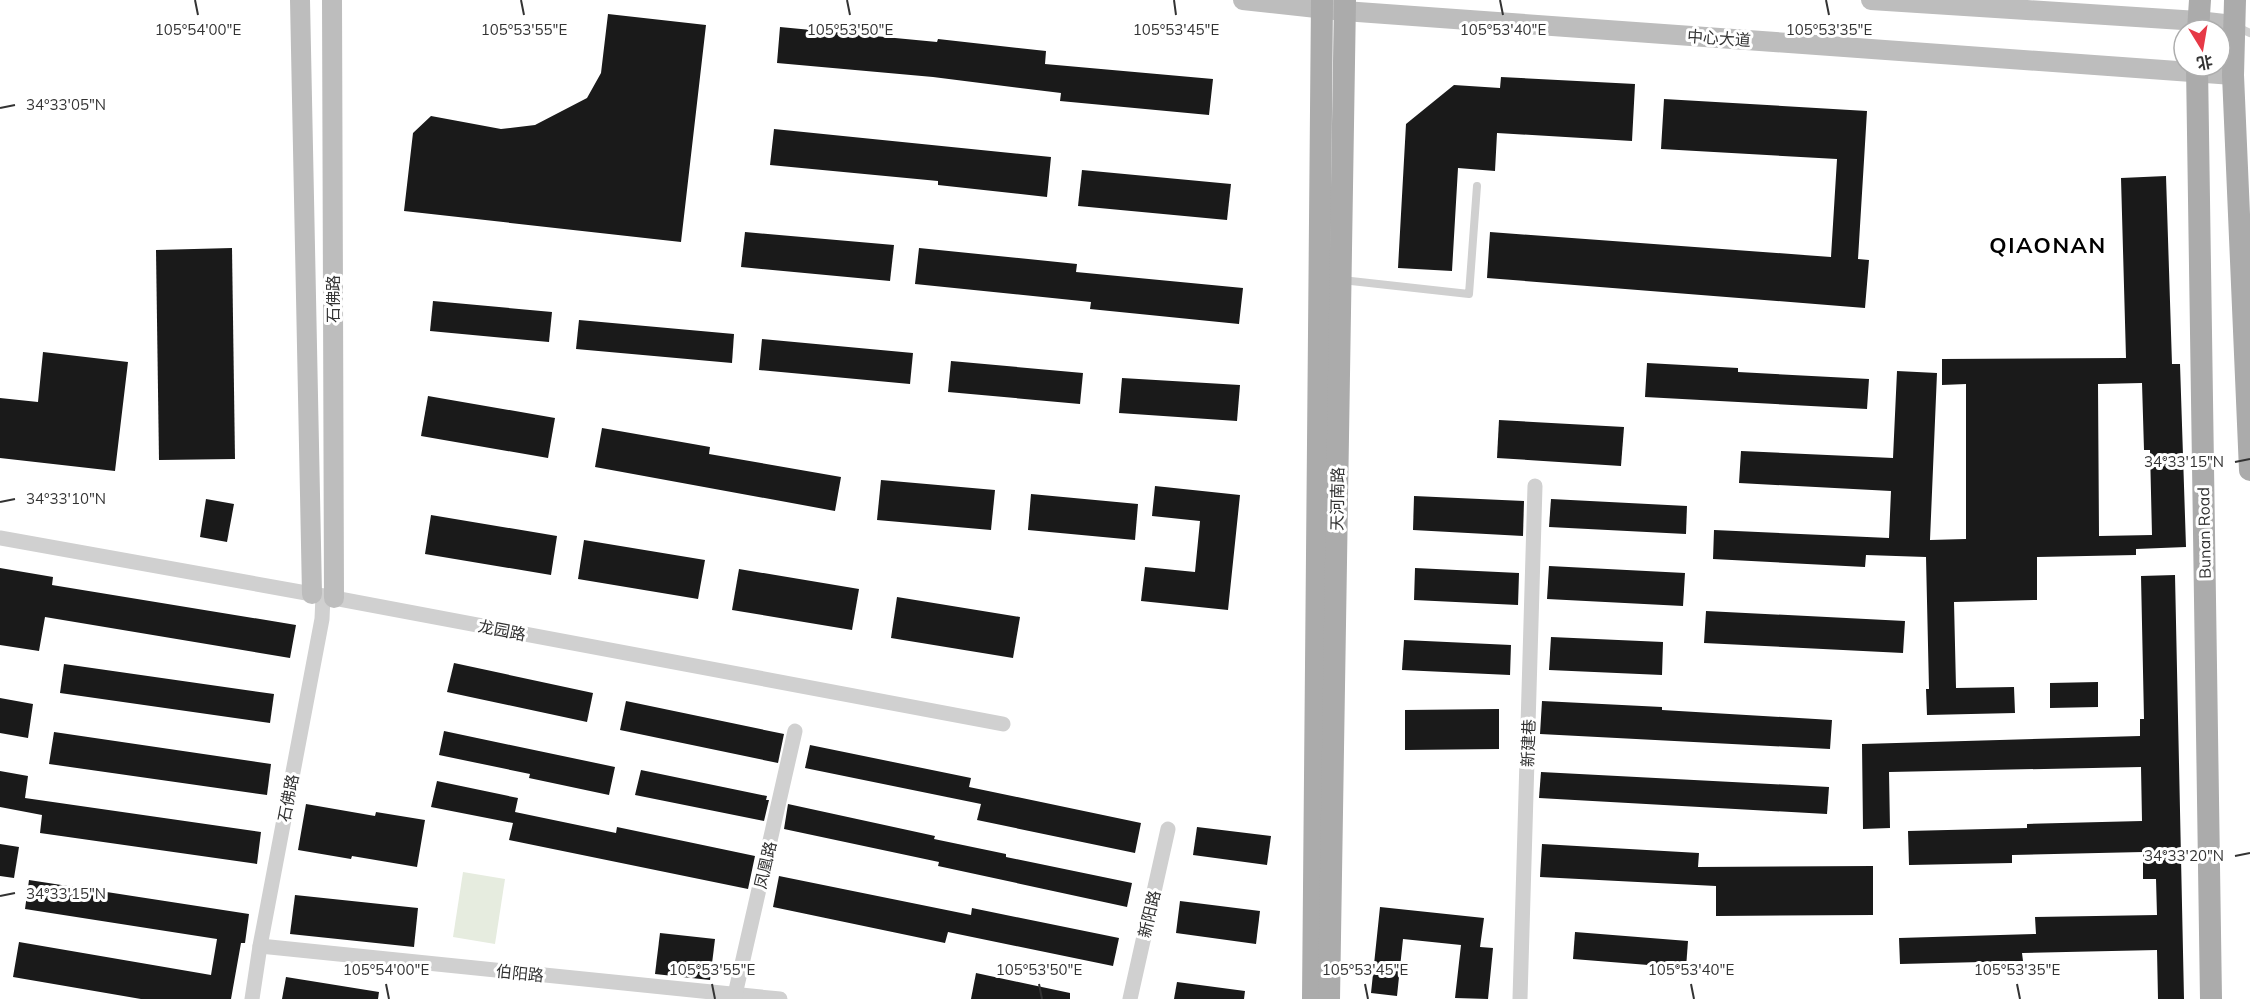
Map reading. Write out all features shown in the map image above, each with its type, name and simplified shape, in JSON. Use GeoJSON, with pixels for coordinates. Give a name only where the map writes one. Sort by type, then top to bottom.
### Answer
{"type":"FeatureCollection","features":[{"type":"Feature","properties":{"kind":"main road","name":"石佛路"},"geometry":{"type":"LineString","coordinates":[[300,0],[323,596]]}},
{"type":"Feature","properties":{"kind":"main road","name":"石佛路"},"geometry":{"type":"LineString","coordinates":[[323,596],[332,0]]}},
{"type":"Feature","properties":{"kind":"main road","name":"中心大道"},"geometry":{"type":"LineString","coordinates":[[1243,0],[2172,67]]}},
{"type":"Feature","properties":{"kind":"main road"},"geometry":{"type":"LineString","coordinates":[[1871,0],[2199,17],[2241,29]]}},
{"type":"Feature","properties":{"kind":"main road"},"geometry":{"type":"LineString","coordinates":[[2235,0],[2241,29],[2233,75],[2250,470]]}},
{"type":"Feature","properties":{"kind":"main road","name":"天河南路"},"geometry":{"type":"LineString","coordinates":[[1329,999],[1340,280],[1333,5]]}},
{"type":"Feature","properties":{"kind":"main road","name":"天河南路"},"geometry":{"type":"LineString","coordinates":[[1313,999],[1333,5]]}},
{"type":"Feature","properties":{"kind":"main road","name":"Bunan Road"},"geometry":{"type":"LineString","coordinates":[[2197,78],[2211,999]]}},
{"type":"Feature","properties":{"kind":"street","name":"新建巷"},"geometry":{"type":"LineString","coordinates":[[1520,999],[1535,486]]}},
{"type":"Feature","properties":{"kind":"street","name":"龙园路"},"geometry":{"type":"LineString","coordinates":[[0,538],[323,596],[1003,724]]}},
{"type":"Feature","properties":{"kind":"street","name":"石佛路"},"geometry":{"type":"LineString","coordinates":[[252,999],[322,619],[323,596]]}},
{"type":"Feature","properties":{"kind":"street","name":"凤凰路"},"geometry":{"type":"LineString","coordinates":[[735,997],[795,731]]}},
{"type":"Feature","properties":{"kind":"street","name":"新阳路"},"geometry":{"type":"LineString","coordinates":[[1130,999],[1168,828]]}},
{"type":"Feature","properties":{"kind":"street","name":"伯阳路"},"geometry":{"type":"LineString","coordinates":[[260,946],[735,997],[780,999]]}},
{"type":"Feature","properties":{"kind":"lane"},"geometry":{"type":"LineString","coordinates":[[1340,280],[1469,294],[1477,186]]}},
{"type":"Feature","properties":{"kind":"shaded area"},"geometry":{"type":"Polygon","coordinates":[[[463,872],[505,879],[495,944],[453,937],[463,872]]]}},
{"type":"Feature","properties":{"kind":"building"},"geometry":{"type":"Polygon","coordinates":[[[608,14],[706,25],[681,242],[404,211],[413,133],[431,116],[501,129],[535,125],[587,98],[601,73],[608,14]]]}},
{"type":"Feature","properties":{"kind":"building"},"geometry":{"type":"Polygon","coordinates":[[[780,27],[937,42],[938,39],[1046,51],[1045,64],[1213,79],[1209,115],[1060,101],[1061,93],[933,77],[777,63],[780,27]]]}},
{"type":"Feature","properties":{"kind":"building"},"geometry":{"type":"Polygon","coordinates":[[[1501,77],[1635,84],[1632,141],[1497,133],[1495,171],[1458,168],[1452,271],[1398,268],[1406,124],[1454,85],[1500,88],[1501,77]]]}},
{"type":"Feature","properties":{"kind":"building"},"geometry":{"type":"Polygon","coordinates":[[[1664,99],[1867,111],[1858,259],[1869,260],[1865,308],[1487,278],[1490,232],[1831,257],[1837,159],[1661,149],[1664,99]]]}},
{"type":"Feature","properties":{"kind":"building"},"geometry":{"type":"Polygon","coordinates":[[[774,129],[1051,157],[1047,197],[938,185],[938,181],[770,165],[774,129]]]}},
{"type":"Feature","properties":{"kind":"building"},"geometry":{"type":"Polygon","coordinates":[[[1082,170],[1231,184],[1227,220],[1078,206],[1082,170]]]}},
{"type":"Feature","properties":{"kind":"building"},"geometry":{"type":"Polygon","coordinates":[[[2166,176],[2172,364],[2180,364],[2186,547],[2136,549],[2136,555],[2037,557],[2037,600],[1954,602],[1956,688],[2014,687],[2015,713],[1927,715],[1926,689],[1929,689],[1926,557],[1866,555],[1865,567],[1713,559],[1714,530],[1889,538],[1891,491],[1739,483],[1741,451],[1893,458],[1897,371],[1937,373],[1930,540],[1966,539],[1966,384],[1942,385],[1942,359],[2126,358],[2121,178],[2166,176]],[[2142,383],[2098,384],[2099,536],[2152,535],[2150,450],[2144,450],[2142,383]]]}},
{"type":"Feature","properties":{"kind":"building"},"geometry":{"type":"Polygon","coordinates":[[[745,232],[894,245],[890,281],[741,267],[745,232]]]}},
{"type":"Feature","properties":{"kind":"building"},"geometry":{"type":"Polygon","coordinates":[[[232,248],[235,459],[159,460],[156,250],[232,248]]]}},
{"type":"Feature","properties":{"kind":"building"},"geometry":{"type":"Polygon","coordinates":[[[919,248],[1077,264],[1076,272],[1243,288],[1239,324],[1090,309],[1091,302],[915,284],[919,248]]]}},
{"type":"Feature","properties":{"kind":"building"},"geometry":{"type":"Polygon","coordinates":[[[433,301],[552,312],[549,342],[430,331],[433,301]]]}},
{"type":"Feature","properties":{"kind":"building"},"geometry":{"type":"Polygon","coordinates":[[[579,320],[734,334],[732,363],[576,349],[579,320]]]}},
{"type":"Feature","properties":{"kind":"building"},"geometry":{"type":"Polygon","coordinates":[[[762,339],[913,353],[910,384],[759,370],[762,339]]]}},
{"type":"Feature","properties":{"kind":"building"},"geometry":{"type":"Polygon","coordinates":[[[43,352],[128,362],[115,471],[0,458],[0,398],[38,402],[43,352]]]}},
{"type":"Feature","properties":{"kind":"building"},"geometry":{"type":"Polygon","coordinates":[[[951,361],[1083,373],[1080,404],[948,392],[951,361]]]}},
{"type":"Feature","properties":{"kind":"building"},"geometry":{"type":"Polygon","coordinates":[[[1647,363],[1738,368],[1738,372],[1869,379],[1867,409],[1645,397],[1647,363]]]}},
{"type":"Feature","properties":{"kind":"building"},"geometry":{"type":"Polygon","coordinates":[[[1122,378],[1240,385],[1237,421],[1119,413],[1122,378]]]}},
{"type":"Feature","properties":{"kind":"building"},"geometry":{"type":"Polygon","coordinates":[[[428,396],[555,418],[548,458],[421,436],[428,396]]]}},
{"type":"Feature","properties":{"kind":"building"},"geometry":{"type":"Polygon","coordinates":[[[1499,420],[1624,427],[1621,466],[1497,458],[1499,420]]]}},
{"type":"Feature","properties":{"kind":"building"},"geometry":{"type":"Polygon","coordinates":[[[602,428],[710,447],[709,454],[841,477],[835,511],[595,467],[602,428]]]}},
{"type":"Feature","properties":{"kind":"building"},"geometry":{"type":"Polygon","coordinates":[[[881,480],[995,490],[991,530],[877,520],[881,480]]]}},
{"type":"Feature","properties":{"kind":"building"},"geometry":{"type":"Polygon","coordinates":[[[1155,486],[1240,495],[1228,610],[1141,601],[1145,567],[1195,572],[1200,521],[1152,516],[1155,486]]]}},
{"type":"Feature","properties":{"kind":"building"},"geometry":{"type":"Polygon","coordinates":[[[1031,494],[1138,504],[1135,540],[1028,530],[1031,494]]]}},
{"type":"Feature","properties":{"kind":"building"},"geometry":{"type":"Polygon","coordinates":[[[1414,496],[1524,501],[1523,536],[1413,530],[1414,496]]]}},
{"type":"Feature","properties":{"kind":"building"},"geometry":{"type":"Polygon","coordinates":[[[206,499],[234,504],[227,542],[200,537],[206,499]]]}},
{"type":"Feature","properties":{"kind":"building"},"geometry":{"type":"Polygon","coordinates":[[[1551,499],[1687,506],[1686,534],[1549,527],[1551,499]]]}},
{"type":"Feature","properties":{"kind":"building"},"geometry":{"type":"Polygon","coordinates":[[[431,515],[557,536],[551,575],[425,554],[431,515]]]}},
{"type":"Feature","properties":{"kind":"building"},"geometry":{"type":"Polygon","coordinates":[[[584,540],[705,560],[698,599],[578,579],[584,540]]]}},
{"type":"Feature","properties":{"kind":"building"},"geometry":{"type":"Polygon","coordinates":[[[1549,566],[1685,573],[1683,606],[1547,599],[1549,566]]]}},
{"type":"Feature","properties":{"kind":"building"},"geometry":{"type":"Polygon","coordinates":[[[0,568],[53,577],[52,585],[296,625],[290,658],[45,617],[39,651],[0,645],[0,568]]]}},
{"type":"Feature","properties":{"kind":"building"},"geometry":{"type":"Polygon","coordinates":[[[1415,568],[1519,573],[1518,605],[1414,600],[1415,568]]]}},
{"type":"Feature","properties":{"kind":"building"},"geometry":{"type":"Polygon","coordinates":[[[739,569],[859,589],[852,630],[732,610],[739,569]]]}},
{"type":"Feature","properties":{"kind":"building"},"geometry":{"type":"Polygon","coordinates":[[[2175,575],[2184,999],[2158,999],[2157,950],[2022,953],[2023,961],[1900,964],[1899,938],[2036,934],[2035,917],[2157,915],[2156,879],[2143,879],[2143,852],[2012,855],[2012,863],[1909,865],[1908,831],[2027,828],[2027,824],[2142,821],[2141,767],[1889,772],[1890,828],[1863,829],[1862,744],[2140,736],[2140,719],[2144,719],[2141,576],[2175,575]]]}},
{"type":"Feature","properties":{"kind":"building"},"geometry":{"type":"Polygon","coordinates":[[[897,597],[1020,617],[1013,658],[891,638],[897,597]]]}},
{"type":"Feature","properties":{"kind":"building"},"geometry":{"type":"Polygon","coordinates":[[[1706,611],[1905,621],[1903,653],[1704,643],[1706,611]]]}},
{"type":"Feature","properties":{"kind":"building"},"geometry":{"type":"Polygon","coordinates":[[[1551,637],[1663,642],[1662,675],[1549,670],[1551,637]]]}},
{"type":"Feature","properties":{"kind":"building"},"geometry":{"type":"Polygon","coordinates":[[[1404,640],[1511,645],[1510,675],[1402,670],[1404,640]]]}},
{"type":"Feature","properties":{"kind":"building"},"geometry":{"type":"Polygon","coordinates":[[[454,663],[593,693],[587,722],[447,692],[454,663]]]}},
{"type":"Feature","properties":{"kind":"building"},"geometry":{"type":"Polygon","coordinates":[[[64,664],[274,694],[270,723],[60,693],[64,664]]]}},
{"type":"Feature","properties":{"kind":"building"},"geometry":{"type":"Polygon","coordinates":[[[2098,682],[2098,707],[2050,708],[2050,683],[2098,682]]]}},
{"type":"Feature","properties":{"kind":"building"},"geometry":{"type":"Polygon","coordinates":[[[0,698],[33,704],[28,738],[0,733],[0,698]]]}},
{"type":"Feature","properties":{"kind":"building"},"geometry":{"type":"Polygon","coordinates":[[[626,701],[784,734],[778,763],[620,730],[626,701]]]}},
{"type":"Feature","properties":{"kind":"building"},"geometry":{"type":"Polygon","coordinates":[[[1542,701],[1662,707],[1662,710],[1832,720],[1830,749],[1540,734],[1542,701]]]}},
{"type":"Feature","properties":{"kind":"building"},"geometry":{"type":"Polygon","coordinates":[[[1499,709],[1499,749],[1405,750],[1405,710],[1499,709]]]}},
{"type":"Feature","properties":{"kind":"building"},"geometry":{"type":"Polygon","coordinates":[[[444,731],[615,767],[609,795],[529,778],[530,774],[439,755],[444,731]]]}},
{"type":"Feature","properties":{"kind":"building"},"geometry":{"type":"Polygon","coordinates":[[[54,732],[271,764],[267,795],[49,764],[54,732]]]}},
{"type":"Feature","properties":{"kind":"building"},"geometry":{"type":"Polygon","coordinates":[[[810,745],[971,778],[969,787],[1141,823],[1135,853],[977,820],[981,804],[805,768],[810,745]]]}},
{"type":"Feature","properties":{"kind":"building"},"geometry":{"type":"Polygon","coordinates":[[[641,770],[767,796],[766,800],[769,800],[764,821],[635,795],[641,770]]]}},
{"type":"Feature","properties":{"kind":"building"},"geometry":{"type":"Polygon","coordinates":[[[0,771],[28,776],[25,798],[261,832],[257,864],[40,833],[42,815],[0,807],[0,771]]]}},
{"type":"Feature","properties":{"kind":"building"},"geometry":{"type":"Polygon","coordinates":[[[1541,772],[1829,787],[1827,814],[1539,798],[1541,772]]]}},
{"type":"Feature","properties":{"kind":"building"},"geometry":{"type":"Polygon","coordinates":[[[437,781],[518,798],[515,812],[616,833],[617,827],[755,856],[748,889],[509,840],[513,823],[431,807],[437,781]]]}},
{"type":"Feature","properties":{"kind":"building"},"geometry":{"type":"Polygon","coordinates":[[[306,804],[375,816],[376,812],[425,820],[417,867],[298,850],[306,804]]]}},
{"type":"Feature","properties":{"kind":"building"},"geometry":{"type":"Polygon","coordinates":[[[788,804],[935,836],[934,839],[1006,854],[1006,857],[1132,883],[1127,907],[938,866],[939,862],[784,829],[788,804]]]}},
{"type":"Feature","properties":{"kind":"building"},"geometry":{"type":"Polygon","coordinates":[[[1197,827],[1271,836],[1267,865],[1193,855],[1197,827]]]}},
{"type":"Feature","properties":{"kind":"building"},"geometry":{"type":"Polygon","coordinates":[[[0,844],[19,847],[14,878],[0,876],[0,844]]]}},
{"type":"Feature","properties":{"kind":"building"},"geometry":{"type":"Polygon","coordinates":[[[1542,844],[1699,853],[1698,867],[1873,866],[1873,915],[1716,916],[1716,886],[1540,877],[1542,844]]]}},
{"type":"Feature","properties":{"kind":"building"},"geometry":{"type":"Polygon","coordinates":[[[779,876],[971,915],[972,908],[1119,938],[1113,966],[948,932],[945,943],[773,907],[779,876]]]}},
{"type":"Feature","properties":{"kind":"building"},"geometry":{"type":"Polygon","coordinates":[[[29,880],[249,914],[245,943],[241,943],[231,999],[141,999],[13,977],[19,942],[211,975],[217,939],[25,909],[29,880]]]}},
{"type":"Feature","properties":{"kind":"building"},"geometry":{"type":"Polygon","coordinates":[[[295,895],[418,908],[414,947],[290,934],[295,895]]]}},
{"type":"Feature","properties":{"kind":"building"},"geometry":{"type":"Polygon","coordinates":[[[1180,901],[1260,911],[1256,944],[1176,933],[1180,901]]]}},
{"type":"Feature","properties":{"kind":"building"},"geometry":{"type":"Polygon","coordinates":[[[1380,907],[1484,918],[1480,947],[1493,948],[1488,999],[1455,998],[1461,945],[1403,939],[1397,996],[1371,993],[1380,907]]]}},
{"type":"Feature","properties":{"kind":"building"},"geometry":{"type":"Polygon","coordinates":[[[1575,932],[1688,941],[1686,968],[1573,959],[1575,932]]]}},
{"type":"Feature","properties":{"kind":"building"},"geometry":{"type":"Polygon","coordinates":[[[660,933],[715,939],[710,980],[655,974],[660,933]]]}},
{"type":"Feature","properties":{"kind":"building"},"geometry":{"type":"Polygon","coordinates":[[[976,973],[1070,993],[1070,999],[971,999],[976,973]]]}},
{"type":"Feature","properties":{"kind":"building"},"geometry":{"type":"Polygon","coordinates":[[[286,977],[379,992],[378,999],[282,999],[286,977]]]}},
{"type":"Feature","properties":{"kind":"building"},"geometry":{"type":"Polygon","coordinates":[[[1177,982],[1245,991],[1244,999],[1174,999],[1177,982]]]}},
{"type":"Feature","properties":{"kind":"district","name":"QIAONAN"},"geometry":{"type":"Point","coordinates":[2048,245]}}]}
